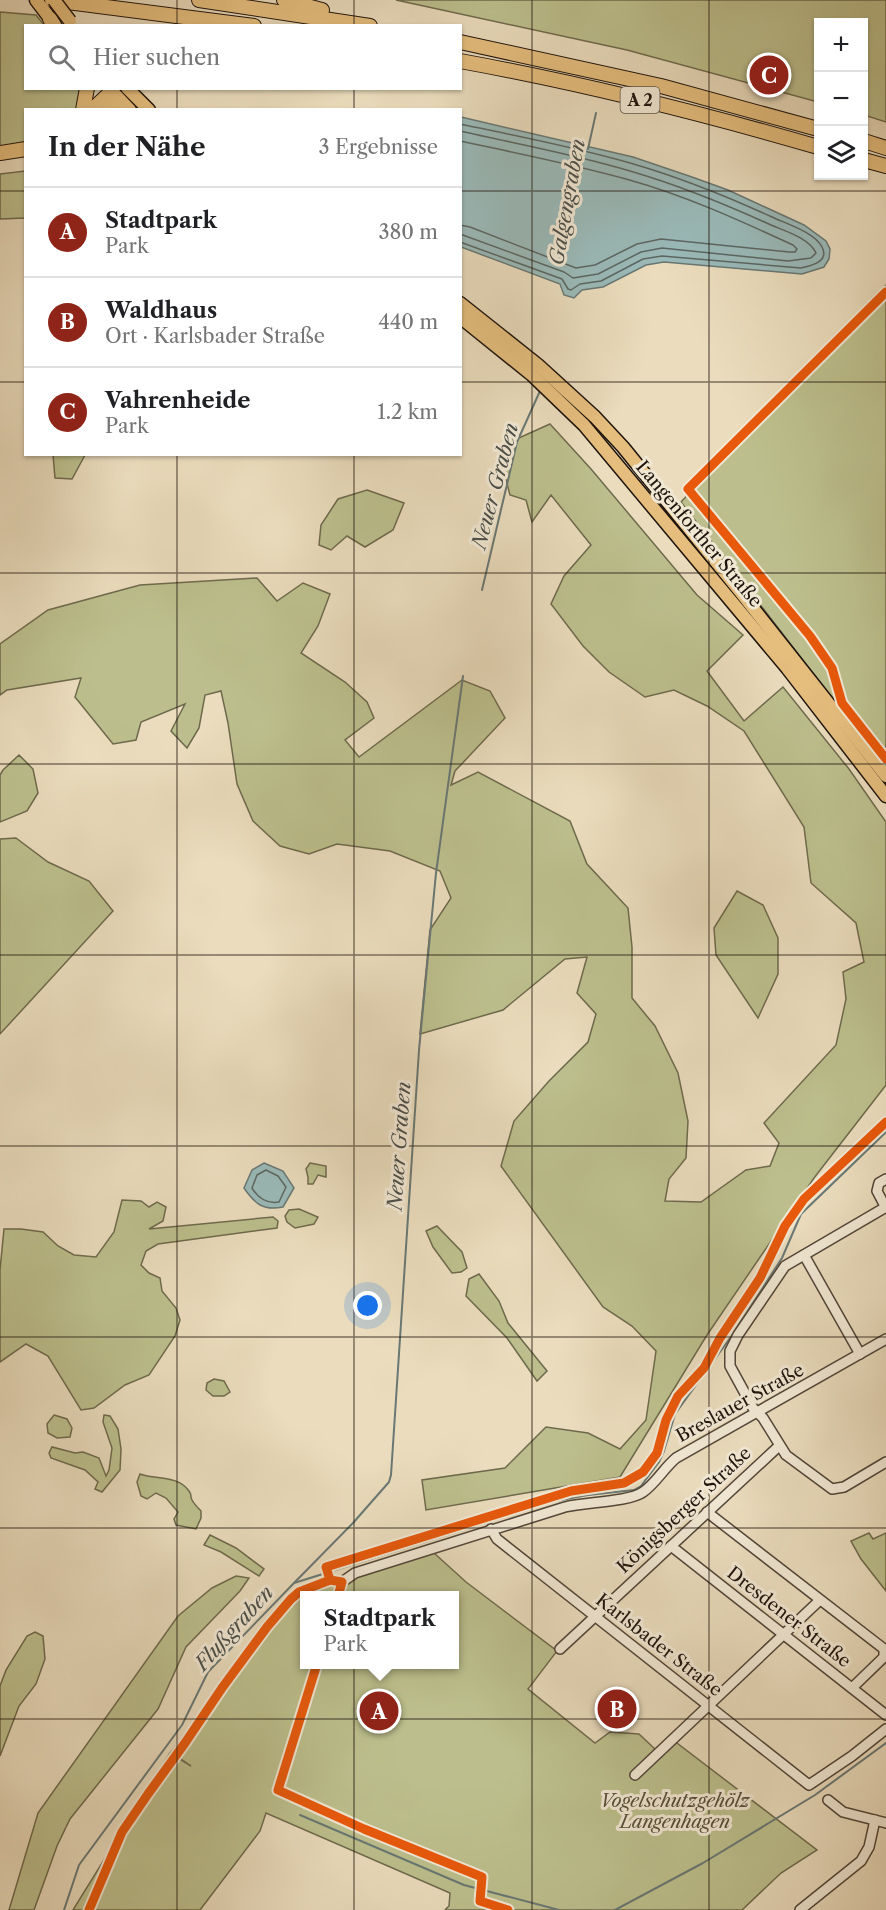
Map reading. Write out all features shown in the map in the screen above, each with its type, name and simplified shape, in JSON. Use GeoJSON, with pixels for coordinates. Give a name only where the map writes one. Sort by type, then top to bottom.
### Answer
{"type":"FeatureCollection","features":[{"type":"Feature","properties":{"kind":"highway"},"geometry":{"type":"LineString","coordinates":[[53,0],[239,24]]}},
{"type":"Feature","properties":{"kind":"highway"},"geometry":{"type":"LineString","coordinates":[[199,0],[361,24]]}},
{"type":"Feature","properties":{"kind":"highway"},"geometry":{"type":"LineString","coordinates":[[284,0],[331,12],[342,20]]}},
{"type":"Feature","properties":{"kind":"highway","name":"A 2"},"geometry":{"type":"LineString","coordinates":[[462,42],[661,86],[814,128]]}},
{"type":"Feature","properties":{"kind":"highway","name":"A 2"},"geometry":{"type":"LineString","coordinates":[[462,61],[634,98],[814,146]]}},
{"type":"Feature","properties":{"kind":"highway"},"geometry":{"type":"LineString","coordinates":[[87,90],[89,108]]}},
{"type":"Feature","properties":{"kind":"highway"},"geometry":{"type":"LineString","coordinates":[[89,108],[108,90]]}},
{"type":"Feature","properties":{"kind":"highway"},"geometry":{"type":"LineString","coordinates":[[89,108],[107,105],[118,108]]}},
{"type":"Feature","properties":{"kind":"highway"},"geometry":{"type":"LineString","coordinates":[[868,142],[886,148]]}},
{"type":"Feature","properties":{"kind":"highway"},"geometry":{"type":"LineString","coordinates":[[0,153],[24,149]]}},
{"type":"Feature","properties":{"kind":"highway"},"geometry":{"type":"LineString","coordinates":[[868,161],[886,166]]}},
{"type":"Feature","properties":{"kind":"main road"},"geometry":{"type":"LineString","coordinates":[[36,0],[53,23]]}},
{"type":"Feature","properties":{"kind":"main road"},"geometry":{"type":"LineString","coordinates":[[53,0],[71,23]]}},
{"type":"Feature","properties":{"kind":"main road"},"geometry":{"type":"LineString","coordinates":[[110,90],[128,108]]}},
{"type":"Feature","properties":{"kind":"main road"},"geometry":{"type":"LineString","coordinates":[[129,90],[147,108]]}},
{"type":"Feature","properties":{"kind":"main road","name":"Langenforther Straße"},"geometry":{"type":"LineString","coordinates":[[462,304],[495,328],[546,371],[623,447],[746,598],[886,777]]}},
{"type":"Feature","properties":{"kind":"main road","name":"Langenforther Straße"},"geometry":{"type":"LineString","coordinates":[[462,319],[532,375],[584,425],[786,668],[886,796]]}},
{"type":"Feature","properties":{"kind":"street"},"geometry":{"type":"LineString","coordinates":[[883,1181],[877,1191],[886,1208]]}},
{"type":"Feature","properties":{"kind":"street","name":"Königsberger Straße"},"geometry":{"type":"LineString","coordinates":[[886,1208],[792,1260],[780,1271],[730,1351],[730,1366],[779,1446],[786,1455],[832,1489],[844,1487],[886,1462]]}},
{"type":"Feature","properties":{"kind":"street"},"geometry":{"type":"LineString","coordinates":[[804,1255],[860,1354]]}},
{"type":"Feature","properties":{"kind":"street","name":"Breslauer Straße"},"geometry":{"type":"LineString","coordinates":[[342,1582],[355,1574],[491,1529],[584,1502],[635,1497],[651,1486],[676,1458],[886,1339]]}},
{"type":"Feature","properties":{"kind":"street","name":"Königsberger Straße"},"geometry":{"type":"LineString","coordinates":[[560,1649],[779,1446]]}},
{"type":"Feature","properties":{"kind":"street"},"geometry":{"type":"LineString","coordinates":[[707,1512],[884,1649],[884,1657],[852,1688]]}},
{"type":"Feature","properties":{"kind":"street","name":"Karlsbader Straße"},"geometry":{"type":"LineString","coordinates":[[491,1529],[497,1539],[809,1785],[886,1729]]}},
{"type":"Feature","properties":{"kind":"street","name":"Dresdener Straße"},"geometry":{"type":"LineString","coordinates":[[671,1546],[886,1715]]}},
{"type":"Feature","properties":{"kind":"street"},"geometry":{"type":"LineString","coordinates":[[635,1775],[820,1600]]}},
{"type":"Feature","properties":{"kind":"street"},"geometry":{"type":"LineString","coordinates":[[828,1800],[843,1812],[886,1823]]}},
{"type":"Feature","properties":{"kind":"street"},"geometry":{"type":"LineString","coordinates":[[800,1910],[861,1861],[868,1847],[875,1820]]}},
{"type":"Feature","properties":{"kind":"green space"},"geometry":{"type":"Polygon","coordinates":[[[396,0],[886,0],[886,122],[868,116],[868,18],[814,18],[814,101],[627,50],[396,0]]]}},
{"type":"Feature","properties":{"kind":"green space"},"geometry":{"type":"Polygon","coordinates":[[[0,12],[36,15],[43,24],[24,24],[24,90],[81,90],[77,108],[24,108],[24,145],[0,149],[0,12]]]}},
{"type":"Feature","properties":{"kind":"green space"},"geometry":{"type":"Polygon","coordinates":[[[24,171],[24,218],[0,219],[0,174],[24,171]]]}},
{"type":"Feature","properties":{"kind":"green space"},"geometry":{"type":"Polygon","coordinates":[[[886,285],[886,768],[681,502],[886,285]]]}},
{"type":"Feature","properties":{"kind":"green space"},"geometry":{"type":"Polygon","coordinates":[[[550,424],[697,595],[743,635],[707,671],[744,721],[783,687],[849,769],[886,822],[886,1085],[814,1178],[707,1335],[620,1477],[426,1510],[422,1480],[505,1468],[546,1427],[588,1433],[620,1449],[646,1420],[656,1351],[632,1326],[603,1307],[501,1166],[514,1121],[549,1081],[588,1042],[596,1014],[577,993],[587,957],[565,959],[503,1010],[420,1034],[430,930],[451,898],[440,871],[390,851],[337,844],[309,854],[280,846],[253,821],[237,784],[221,691],[205,695],[199,728],[187,748],[171,731],[185,704],[141,722],[136,740],[113,744],[75,697],[81,678],[7,690],[0,695],[0,644],[48,610],[140,585],[257,578],[277,601],[303,583],[330,594],[318,626],[301,653],[345,682],[367,702],[374,718],[345,740],[359,757],[462,680],[490,691],[505,718],[455,771],[451,785],[478,772],[570,821],[587,864],[628,908],[632,947],[632,998],[655,1026],[678,1073],[688,1121],[686,1158],[669,1179],[665,1201],[701,1202],[746,1170],[770,1166],[779,1143],[764,1123],[836,1045],[846,999],[843,972],[864,962],[856,923],[811,883],[804,827],[744,731],[707,706],[674,690],[645,697],[609,672],[583,646],[551,604],[564,576],[591,545],[551,495],[532,522],[526,500],[510,495],[503,469],[512,441],[550,424]]]}},
{"type":"Feature","properties":{"kind":"green space"},"geometry":{"type":"Polygon","coordinates":[[[53,456],[84,456],[72,479],[55,478],[53,456]]]}},
{"type":"Feature","properties":{"kind":"green space"},"geometry":{"type":"Polygon","coordinates":[[[367,490],[404,503],[393,530],[365,547],[347,536],[331,550],[319,545],[321,525],[338,499],[367,490]]]}},
{"type":"Feature","properties":{"kind":"green space"},"geometry":{"type":"Polygon","coordinates":[[[19,755],[33,769],[38,793],[27,811],[0,822],[0,775],[19,755]]]}},
{"type":"Feature","properties":{"kind":"green space"},"geometry":{"type":"Polygon","coordinates":[[[16,838],[48,862],[89,881],[113,911],[0,1034],[0,839],[16,838]]]}},
{"type":"Feature","properties":{"kind":"green space"},"geometry":{"type":"Polygon","coordinates":[[[737,891],[763,905],[778,938],[778,974],[758,1018],[716,955],[714,928],[737,891]]]}},
{"type":"Feature","properties":{"kind":"green space"},"geometry":{"type":"Polygon","coordinates":[[[310,1163],[326,1166],[326,1177],[318,1175],[313,1184],[308,1184],[306,1169],[310,1163]]]}},
{"type":"Feature","properties":{"kind":"green space"},"geometry":{"type":"Polygon","coordinates":[[[122,1200],[141,1201],[149,1207],[157,1202],[166,1207],[163,1221],[149,1229],[273,1217],[278,1221],[277,1228],[158,1244],[146,1251],[141,1265],[149,1273],[160,1278],[162,1291],[176,1308],[180,1320],[175,1336],[149,1375],[125,1385],[94,1408],[81,1410],[48,1356],[26,1344],[0,1362],[0,1270],[4,1229],[43,1232],[58,1246],[74,1255],[96,1257],[114,1232],[122,1200]]]}},
{"type":"Feature","properties":{"kind":"green space"},"geometry":{"type":"Polygon","coordinates":[[[299,1209],[318,1217],[314,1224],[295,1228],[287,1222],[285,1216],[289,1210],[299,1209]]]}},
{"type":"Feature","properties":{"kind":"green space"},"geometry":{"type":"Polygon","coordinates":[[[437,1226],[462,1252],[467,1268],[461,1272],[452,1273],[433,1247],[426,1231],[437,1226]]]}},
{"type":"Feature","properties":{"kind":"green space"},"geometry":{"type":"Polygon","coordinates":[[[479,1274],[499,1301],[508,1323],[547,1371],[537,1381],[507,1338],[466,1296],[469,1279],[479,1274]]]}},
{"type":"Feature","properties":{"kind":"green space"},"geometry":{"type":"Polygon","coordinates":[[[214,1379],[224,1381],[230,1392],[224,1396],[213,1396],[206,1390],[207,1383],[214,1379]]]}},
{"type":"Feature","properties":{"kind":"green space"},"geometry":{"type":"Polygon","coordinates":[[[54,1415],[67,1419],[72,1428],[70,1437],[57,1438],[48,1433],[47,1424],[54,1415]]]}},
{"type":"Feature","properties":{"kind":"green space"},"geometry":{"type":"Polygon","coordinates":[[[104,1415],[110,1416],[118,1429],[121,1449],[120,1470],[102,1492],[95,1489],[98,1482],[85,1470],[51,1458],[49,1453],[52,1447],[75,1453],[83,1452],[99,1458],[106,1476],[112,1448],[103,1422],[104,1415]]]}},
{"type":"Feature","properties":{"kind":"green space"},"geometry":{"type":"Polygon","coordinates":[[[140,1474],[173,1480],[184,1486],[201,1511],[201,1518],[196,1529],[176,1525],[174,1519],[178,1512],[166,1498],[156,1493],[147,1499],[141,1496],[137,1482],[140,1474]]]}},
{"type":"Feature","properties":{"kind":"green space"},"geometry":{"type":"Polygon","coordinates":[[[869,1533],[873,1539],[886,1533],[886,1591],[861,1559],[851,1541],[869,1533]]]}},
{"type":"Feature","properties":{"kind":"green space"},"geometry":{"type":"Polygon","coordinates":[[[210,1535],[236,1548],[264,1569],[259,1576],[221,1552],[204,1545],[210,1535]]]}},
{"type":"Feature","properties":{"kind":"green space","name":"Vogelschutzgehölz Langenhagen"},"geometry":{"type":"Polygon","coordinates":[[[434,1553],[466,1582],[557,1651],[528,1689],[595,1743],[610,1732],[639,1734],[656,1750],[669,1737],[817,1850],[781,1873],[742,1910],[445,1910],[449,1906],[450,1893],[266,1813],[260,1831],[200,1910],[73,1910],[170,1753],[191,1766],[171,1752],[300,1595],[300,1669],[459,1669],[459,1591],[312,1591],[434,1553]]]}},
{"type":"Feature","properties":{"kind":"green space"},"geometry":{"type":"Polygon","coordinates":[[[236,1576],[249,1578],[240,1591],[186,1647],[158,1709],[70,1819],[57,1846],[34,1910],[9,1910],[38,1813],[178,1616],[212,1588],[236,1576]]]}},
{"type":"Feature","properties":{"kind":"green space"},"geometry":{"type":"Polygon","coordinates":[[[35,1632],[43,1636],[45,1659],[36,1684],[19,1706],[0,1756],[0,1686],[6,1670],[27,1636],[35,1632]]]}},
{"type":"Feature","properties":{"kind":"water"},"geometry":{"type":"Polygon","coordinates":[[[462,117],[633,157],[692,177],[728,190],[804,225],[826,241],[830,249],[829,259],[824,267],[802,274],[664,262],[646,265],[603,287],[582,290],[574,298],[564,295],[560,284],[462,247],[462,117]]]}},
{"type":"Feature","properties":{"kind":"water"},"geometry":{"type":"Polygon","coordinates":[[[264,1163],[283,1171],[294,1188],[283,1207],[270,1208],[260,1205],[244,1188],[252,1170],[264,1163]]]}},
{"type":"Feature","properties":{"kind":"waterway","name":"Galgengraben"},"geometry":{"type":"LineString","coordinates":[[588,149],[596,113]]}},
{"type":"Feature","properties":{"kind":"waterway","name":"Neuer Graben"},"geometry":{"type":"LineString","coordinates":[[482,590],[517,442],[540,391]]}},
{"type":"Feature","properties":{"kind":"waterway","name":"Neuer Graben"},"geometry":{"type":"LineString","coordinates":[[294,1583],[353,1523],[389,1482],[391,1475],[419,1050],[436,873],[463,676]]}},
{"type":"Feature","properties":{"kind":"waterway","name":"Flußgraben"},"geometry":{"type":"LineString","coordinates":[[736,1329],[782,1258],[801,1214],[886,1132]]}},
{"type":"Feature","properties":{"kind":"waterway","name":"Flußgraben"},"geometry":{"type":"LineString","coordinates":[[64,1910],[79,1865],[182,1725],[208,1672],[294,1583],[556,1501],[634,1490],[641,1486],[659,1462],[675,1414],[733,1334]]}},
{"type":"Feature","properties":{"kind":"waterway"},"geometry":{"type":"LineString","coordinates":[[615,1910],[703,1863],[815,1795],[886,1743]]}},
{"type":"Feature","properties":{"kind":"waterway"},"geometry":{"type":"LineString","coordinates":[[300,1815],[464,1885],[559,1910]]}},
{"type":"Feature","properties":{"kind":"cycle path"},"geometry":{"type":"LineString","coordinates":[[886,292],[688,489],[810,636],[832,668],[842,703],[886,759]]}},
{"type":"Feature","properties":{"kind":"cycle path"},"geometry":{"type":"LineString","coordinates":[[330,1580],[326,1567],[571,1491],[624,1483],[643,1472],[657,1453],[666,1420],[678,1396],[704,1368],[720,1338],[760,1278],[785,1226],[804,1199],[886,1122]]}},
{"type":"Feature","properties":{"kind":"cycle path"},"geometry":{"type":"LineString","coordinates":[[302,1591],[330,1580],[342,1582],[339,1591]]}},
{"type":"Feature","properties":{"kind":"cycle path"},"geometry":{"type":"LineString","coordinates":[[89,1910],[122,1832],[267,1627],[300,1592]]}},
{"type":"Feature","properties":{"kind":"cycle path"},"geometry":{"type":"LineString","coordinates":[[315,1669],[278,1790],[364,1829],[482,1877],[480,1901],[508,1910]]}},
{"type":"Feature","properties":{"kind":"place","name":"Vahrenheide"},"geometry":{"type":"Point","coordinates":[769,75]}},
{"type":"Feature","properties":{"kind":"place","name":"Waldhaus"},"geometry":{"type":"Point","coordinates":[617,1709]}},
{"type":"Feature","properties":{"kind":"place","name":"Stadtpark"},"geometry":{"type":"Point","coordinates":[379,1711]}}]}
